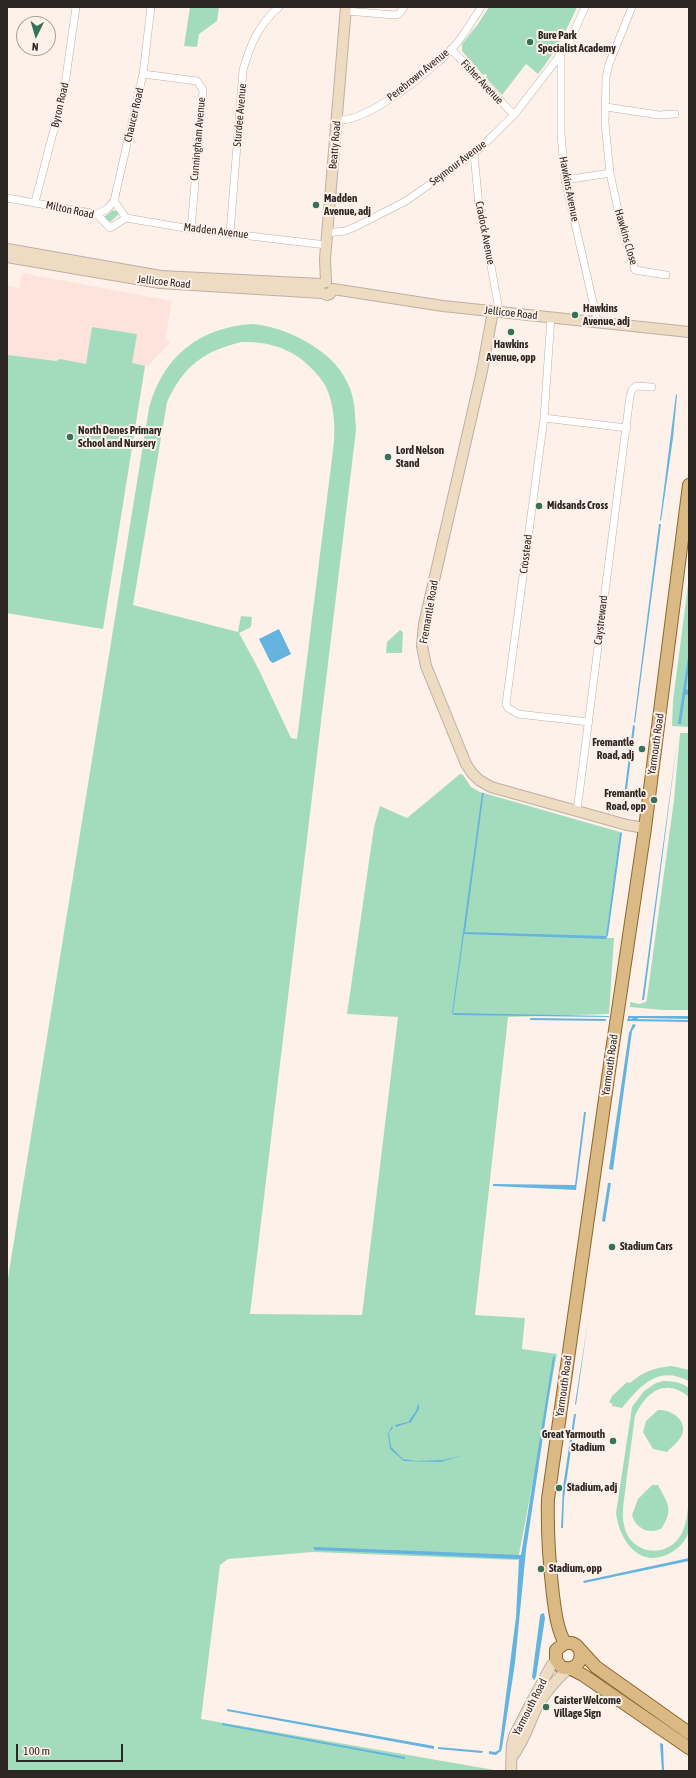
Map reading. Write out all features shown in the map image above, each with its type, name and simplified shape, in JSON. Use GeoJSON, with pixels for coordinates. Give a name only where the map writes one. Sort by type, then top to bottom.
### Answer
{"type":"FeatureCollection","features":[{"type":"Feature","properties":{"kind":"main road","name":"Yarmouth Road"},"geometry":{"type":"LineString","coordinates":[[565,1643],[562,1638],[556,1613],[549,1562],[547,1537],[548,1499],[645,828],[689,485]]}},
{"type":"Feature","properties":{"kind":"main road"},"geometry":{"type":"LineString","coordinates":[[689,1732],[596,1668],[572,1644],[565,1643],[556,1650],[556,1660],[561,1666],[583,1675],[689,1748]]}},
{"type":"Feature","properties":{"kind":"main road"},"geometry":{"type":"LineString","coordinates":[[570,1669],[578,1664],[580,1660],[580,1651]]}},
{"type":"Feature","properties":{"kind":"street","name":"Byron Road"},"geometry":{"type":"LineString","coordinates":[[35,202],[64,91],[76,7]]}},
{"type":"Feature","properties":{"kind":"street","name":"Chaucer Road"},"geometry":{"type":"LineString","coordinates":[[114,201],[144,74],[151,7]]}},
{"type":"Feature","properties":{"kind":"street","name":"Sturdee Avenue"},"geometry":{"type":"LineString","coordinates":[[230,233],[243,70],[249,48],[259,28],[279,7]]}},
{"type":"Feature","properties":{"kind":"street"},"geometry":{"type":"LineString","coordinates":[[346,9],[394,16],[399,14],[404,7]]}},
{"type":"Feature","properties":{"kind":"street","name":"Perebrown Avenue"},"geometry":{"type":"LineString","coordinates":[[338,120],[350,120],[384,102],[435,65],[451,49],[481,7]]}},
{"type":"Feature","properties":{"kind":"street","name":"Seymour Avenue"},"geometry":{"type":"LineString","coordinates":[[327,233],[345,231],[355,227],[406,201],[474,154],[514,115],[562,54],[569,43],[585,7]]}},
{"type":"Feature","properties":{"kind":"street","name":"Hawkins Close"},"geometry":{"type":"LineString","coordinates":[[632,7],[609,64],[606,78],[607,150],[610,173],[622,229],[635,270],[666,275]]}},
{"type":"Feature","properties":{"kind":"street","name":"Beatty Road"},"geometry":{"type":"LineString","coordinates":[[326,287],[326,245],[338,120],[346,9]]}},
{"type":"Feature","properties":{"kind":"street","name":"Fisher Avenue"},"geometry":{"type":"LineString","coordinates":[[451,49],[514,115]]}},
{"type":"Feature","properties":{"kind":"street","name":"Hawkins Avenue"},"geometry":{"type":"LineString","coordinates":[[562,54],[561,134],[565,180],[590,285],[596,322]]}},
{"type":"Feature","properties":{"kind":"street","name":"Cunningham Avenue"},"geometry":{"type":"LineString","coordinates":[[144,74],[197,81],[202,90],[191,229]]}},
{"type":"Feature","properties":{"kind":"street"},"geometry":{"type":"LineString","coordinates":[[606,107],[658,115],[675,114]]}},
{"type":"Feature","properties":{"kind":"street","name":"Cradock Avenue"},"geometry":{"type":"LineString","coordinates":[[474,154],[479,206],[498,304],[495,311]]}},
{"type":"Feature","properties":{"kind":"street"},"geometry":{"type":"LineString","coordinates":[[565,180],[610,173]]}},
{"type":"Feature","properties":{"kind":"street","name":"Milton Road"},"geometry":{"type":"LineString","coordinates":[[7,198],[97,214],[110,228],[126,218]]}},
{"type":"Feature","properties":{"kind":"street"},"geometry":{"type":"LineString","coordinates":[[97,214],[107,209],[114,201],[126,218]]}},
{"type":"Feature","properties":{"kind":"street","name":"Madden Avenue"},"geometry":{"type":"LineString","coordinates":[[126,218],[191,229],[326,245]]}},
{"type":"Feature","properties":{"kind":"street","name":"Jellicoe Road"},"geometry":{"type":"LineString","coordinates":[[7,249],[142,277]]}},
{"type":"Feature","properties":{"kind":"street","name":"Jellicoe Road"},"geometry":{"type":"LineString","coordinates":[[7,257],[142,277],[326,287],[495,311],[689,332]]}},
{"type":"Feature","properties":{"kind":"street","name":"Fremantle Road"},"geometry":{"type":"LineString","coordinates":[[495,311],[424,624],[422,646],[426,666],[466,764],[479,780],[491,786],[577,811],[627,825],[645,828]]}},
{"type":"Feature","properties":{"kind":"street","name":"Crosstead"},"geometry":{"type":"LineString","coordinates":[[551,317],[544,418],[506,704],[508,708],[518,714],[589,722]]}},
{"type":"Feature","properties":{"kind":"street","name":"Caystreward"},"geometry":{"type":"LineString","coordinates":[[577,811],[632,390],[636,386],[652,387]]}},
{"type":"Feature","properties":{"kind":"street"},"geometry":{"type":"LineString","coordinates":[[544,418],[626,428]]}},
{"type":"Feature","properties":{"kind":"street","name":"Yarmouth Road"},"geometry":{"type":"LineString","coordinates":[[511,1771],[512,1745],[514,1736],[551,1666],[556,1660]]}},
{"type":"Feature","properties":{"kind":"street","name":"Yarmouth Road"},"geometry":{"type":"LineString","coordinates":[[512,1757],[520,1747],[538,1706],[551,1686],[570,1669]]}},
{"type":"Feature","properties":{"kind":"shaded area","name":"North Denes Primary School and Nursery"},"geometry":{"type":"Polygon","coordinates":[[[22,273],[172,301],[165,340],[171,342],[147,367],[145,366],[103,629],[7,613],[7,286],[19,288],[22,273]]]}},
{"type":"Feature","properties":{"kind":"green space"},"geometry":{"type":"Polygon","coordinates":[[[190,7],[219,7],[217,21],[199,34],[197,47],[184,46],[190,7]]]}},
{"type":"Feature","properties":{"kind":"green space","name":"Bure Park Specialist Academy"},"geometry":{"type":"Polygon","coordinates":[[[489,7],[577,7],[560,42],[538,74],[526,64],[502,95],[486,78],[487,75],[483,75],[462,51],[462,44],[489,7]]]}},
{"type":"Feature","properties":{"kind":"green space"},"geometry":{"type":"Polygon","coordinates":[[[113,210],[119,214],[110,222],[104,217],[113,210]]]}},
{"type":"Feature","properties":{"kind":"green space"},"geometry":{"type":"Polygon","coordinates":[[[253,324],[266,326],[294,335],[320,350],[340,370],[350,387],[354,405],[356,430],[250,1314],[362,1315],[398,1017],[347,1014],[374,827],[380,806],[407,818],[460,774],[463,775],[471,787],[480,792],[620,832],[606,938],[614,938],[609,1014],[508,1017],[475,1315],[525,1318],[522,1349],[557,1354],[518,1560],[313,1552],[228,1559],[220,1565],[201,1719],[500,1771],[7,1771],[7,1284],[149,408],[155,390],[164,373],[174,359],[200,338],[216,331],[234,326],[253,324]],[[241,342],[227,346],[205,356],[196,362],[180,379],[167,402],[133,605],[238,632],[241,616],[252,617],[251,627],[239,633],[258,668],[291,738],[297,739],[334,442],[333,414],[331,400],[326,387],[319,376],[306,363],[280,348],[251,342],[241,342]]]}},
{"type":"Feature","properties":{"kind":"green space","name":"North Denes Primary School and Nursery"},"geometry":{"type":"Polygon","coordinates":[[[92,327],[137,334],[132,363],[145,366],[103,629],[7,613],[7,355],[56,361],[60,359],[86,364],[92,327]]]}},
{"type":"Feature","properties":{"kind":"green space"},"geometry":{"type":"Polygon","coordinates":[[[689,577],[689,727],[672,726],[673,701],[689,577]]]}},
{"type":"Feature","properties":{"kind":"green space"},"geometry":{"type":"Polygon","coordinates":[[[400,630],[403,632],[402,653],[386,653],[387,642],[400,630]]]}},
{"type":"Feature","properties":{"kind":"green space"},"geometry":{"type":"Polygon","coordinates":[[[680,733],[689,733],[689,1010],[663,1010],[630,1007],[630,1002],[639,1004],[646,1002],[647,998],[674,800],[680,733]]]}},
{"type":"Feature","properties":{"kind":"green space"},"geometry":{"type":"Polygon","coordinates":[[[672,1366],[689,1370],[689,1381],[668,1375],[659,1376],[643,1385],[622,1408],[612,1406],[612,1403],[609,1403],[612,1396],[627,1382],[630,1383],[650,1371],[672,1366]]]}},
{"type":"Feature","properties":{"kind":"green space"},"geometry":{"type":"Polygon","coordinates":[[[663,1381],[683,1384],[689,1388],[689,1397],[672,1388],[664,1388],[651,1394],[639,1407],[635,1416],[624,1504],[624,1525],[632,1542],[639,1547],[655,1551],[664,1549],[672,1545],[682,1534],[689,1500],[690,1526],[687,1537],[682,1544],[672,1552],[661,1557],[651,1558],[641,1555],[627,1543],[622,1534],[616,1513],[632,1407],[644,1391],[656,1383],[663,1381]]]}},
{"type":"Feature","properties":{"kind":"green space"},"geometry":{"type":"Polygon","coordinates":[[[658,1410],[668,1411],[677,1416],[683,1425],[682,1435],[667,1452],[653,1449],[643,1432],[646,1421],[658,1410]]]}},
{"type":"Feature","properties":{"kind":"green space"},"geometry":{"type":"Polygon","coordinates":[[[652,1485],[658,1485],[667,1502],[668,1511],[661,1529],[652,1531],[643,1529],[636,1524],[632,1515],[638,1499],[652,1485]]]}},
{"type":"Feature","properties":{"kind":"water"},"geometry":{"type":"Polygon","coordinates":[[[676,394],[673,438],[661,521],[660,520],[676,394]]]}},
{"type":"Feature","properties":{"kind":"water"},"geometry":{"type":"Polygon","coordinates":[[[659,524],[661,524],[635,723],[634,722],[659,524]]]}},
{"type":"Feature","properties":{"kind":"water"},"geometry":{"type":"Polygon","coordinates":[[[279,629],[291,654],[273,663],[270,661],[259,639],[279,629]]]}},
{"type":"Feature","properties":{"kind":"water"},"geometry":{"type":"Polygon","coordinates":[[[689,650],[689,667],[686,689],[689,691],[689,694],[685,695],[681,724],[678,724],[689,650]]]}},
{"type":"Feature","properties":{"kind":"water"},"geometry":{"type":"Polygon","coordinates":[[[633,725],[635,726],[624,812],[622,811],[633,725]]]}},
{"type":"Feature","properties":{"kind":"water"},"geometry":{"type":"Polygon","coordinates":[[[678,735],[644,1000],[642,1000],[678,735]]]}},
{"type":"Feature","properties":{"kind":"water"},"geometry":{"type":"Polygon","coordinates":[[[482,793],[484,793],[465,932],[606,936],[620,832],[622,833],[608,935],[606,939],[464,934],[453,1013],[609,1017],[454,1015],[452,1013],[482,793]]]}},
{"type":"Feature","properties":{"kind":"water"},"geometry":{"type":"Polygon","coordinates":[[[628,1016],[689,1016],[689,1019],[639,1018],[633,1021],[632,1018],[628,1019],[628,1016]]]}},
{"type":"Feature","properties":{"kind":"water"},"geometry":{"type":"Polygon","coordinates":[[[633,1024],[636,1025],[632,1031],[613,1170],[609,1169],[629,1033],[633,1024]]]}},
{"type":"Feature","properties":{"kind":"water"},"geometry":{"type":"Polygon","coordinates":[[[584,1112],[586,1112],[576,1190],[493,1186],[493,1184],[575,1185],[584,1112]]]}},
{"type":"Feature","properties":{"kind":"water"},"geometry":{"type":"Polygon","coordinates":[[[608,1183],[611,1183],[605,1222],[602,1221],[608,1183]]]}},
{"type":"Feature","properties":{"kind":"water"},"geometry":{"type":"Polygon","coordinates":[[[588,1321],[576,1405],[575,1404],[588,1321]]]}},
{"type":"Feature","properties":{"kind":"water"},"geometry":{"type":"Polygon","coordinates":[[[555,1356],[526,1550],[515,1663],[502,1748],[496,1755],[489,1754],[489,1751],[495,1752],[499,1750],[516,1617],[519,1559],[314,1550],[314,1547],[521,1555],[553,1357],[555,1356]]]}},
{"type":"Feature","properties":{"kind":"water"},"geometry":{"type":"Polygon","coordinates":[[[418,1404],[419,1409],[411,1422],[396,1427],[395,1425],[408,1422],[416,1411],[418,1404]]]}},
{"type":"Feature","properties":{"kind":"water"},"geometry":{"type":"Polygon","coordinates":[[[574,1414],[576,1414],[564,1498],[563,1528],[561,1528],[563,1487],[574,1414]]]}},
{"type":"Feature","properties":{"kind":"water"},"geometry":{"type":"Polygon","coordinates":[[[392,1426],[393,1428],[389,1434],[391,1447],[403,1459],[416,1461],[443,1460],[465,1455],[440,1462],[404,1461],[390,1449],[388,1434],[392,1426]]]}},
{"type":"Feature","properties":{"kind":"water"},"geometry":{"type":"Polygon","coordinates":[[[689,1558],[689,1561],[584,1583],[583,1581],[689,1558]]]}},
{"type":"Feature","properties":{"kind":"water"},"geometry":{"type":"Polygon","coordinates":[[[544,1613],[545,1618],[536,1677],[534,1680],[532,1677],[540,1616],[544,1613]]]}},
{"type":"Feature","properties":{"kind":"water"},"geometry":{"type":"Polygon","coordinates":[[[227,1709],[434,1746],[434,1749],[227,1711],[227,1709]]]}},
{"type":"Feature","properties":{"kind":"water"},"geometry":{"type":"Polygon","coordinates":[[[222,1723],[405,1757],[405,1759],[222,1725],[222,1723]]]}},
{"type":"Feature","properties":{"kind":"water"},"geometry":{"type":"Polygon","coordinates":[[[660,1743],[663,1744],[664,1771],[662,1771],[660,1743]]]}},
{"type":"Feature","properties":{"kind":"water"},"geometry":{"type":"Polygon","coordinates":[[[438,1747],[483,1751],[482,1753],[438,1749],[438,1747]]]}},
{"type":"Feature","properties":{"kind":"waterway"},"geometry":{"type":"LineString","coordinates":[[531,1019],[605,1020]]}},
{"type":"Feature","properties":{"kind":"waterway"},"geometry":{"type":"LineString","coordinates":[[628,1020],[689,1021]]}},
{"type":"Feature","properties":{"kind":"place","name":"Bure Park Specialist Academy"},"geometry":{"type":"Point","coordinates":[530,42]}},
{"type":"Feature","properties":{"kind":"place","name":"Madden Avenue, adj"},"geometry":{"type":"Point","coordinates":[316,205]}},
{"type":"Feature","properties":{"kind":"place","name":"Hawkins Avenue, adj"},"geometry":{"type":"Point","coordinates":[575,315]}},
{"type":"Feature","properties":{"kind":"place","name":"Hawkins Avenue, opp"},"geometry":{"type":"Point","coordinates":[511,332]}},
{"type":"Feature","properties":{"kind":"place","name":"North Denes Primary School and Nursery"},"geometry":{"type":"Point","coordinates":[70,437]}},
{"type":"Feature","properties":{"kind":"place","name":"Lord Nelson Stand"},"geometry":{"type":"Point","coordinates":[388,457]}},
{"type":"Feature","properties":{"kind":"place","name":"Midsands Cross"},"geometry":{"type":"Point","coordinates":[539,506]}},
{"type":"Feature","properties":{"kind":"place","name":"Fremantle Road, adj"},"geometry":{"type":"Point","coordinates":[642,749]}},
{"type":"Feature","properties":{"kind":"place","name":"Fremantle Road, opp"},"geometry":{"type":"Point","coordinates":[654,800]}},
{"type":"Feature","properties":{"kind":"place","name":"Stadium Cars"},"geometry":{"type":"Point","coordinates":[612,1247]}},
{"type":"Feature","properties":{"kind":"place","name":"Great Yarmouth Stadium"},"geometry":{"type":"Point","coordinates":[613,1441]}},
{"type":"Feature","properties":{"kind":"place","name":"Stadium, adj"},"geometry":{"type":"Point","coordinates":[559,1488]}},
{"type":"Feature","properties":{"kind":"place","name":"Stadium, opp"},"geometry":{"type":"Point","coordinates":[541,1569]}},
{"type":"Feature","properties":{"kind":"place","name":"Caister Welcome Village Sign"},"geometry":{"type":"Point","coordinates":[546,1707]}}]}
